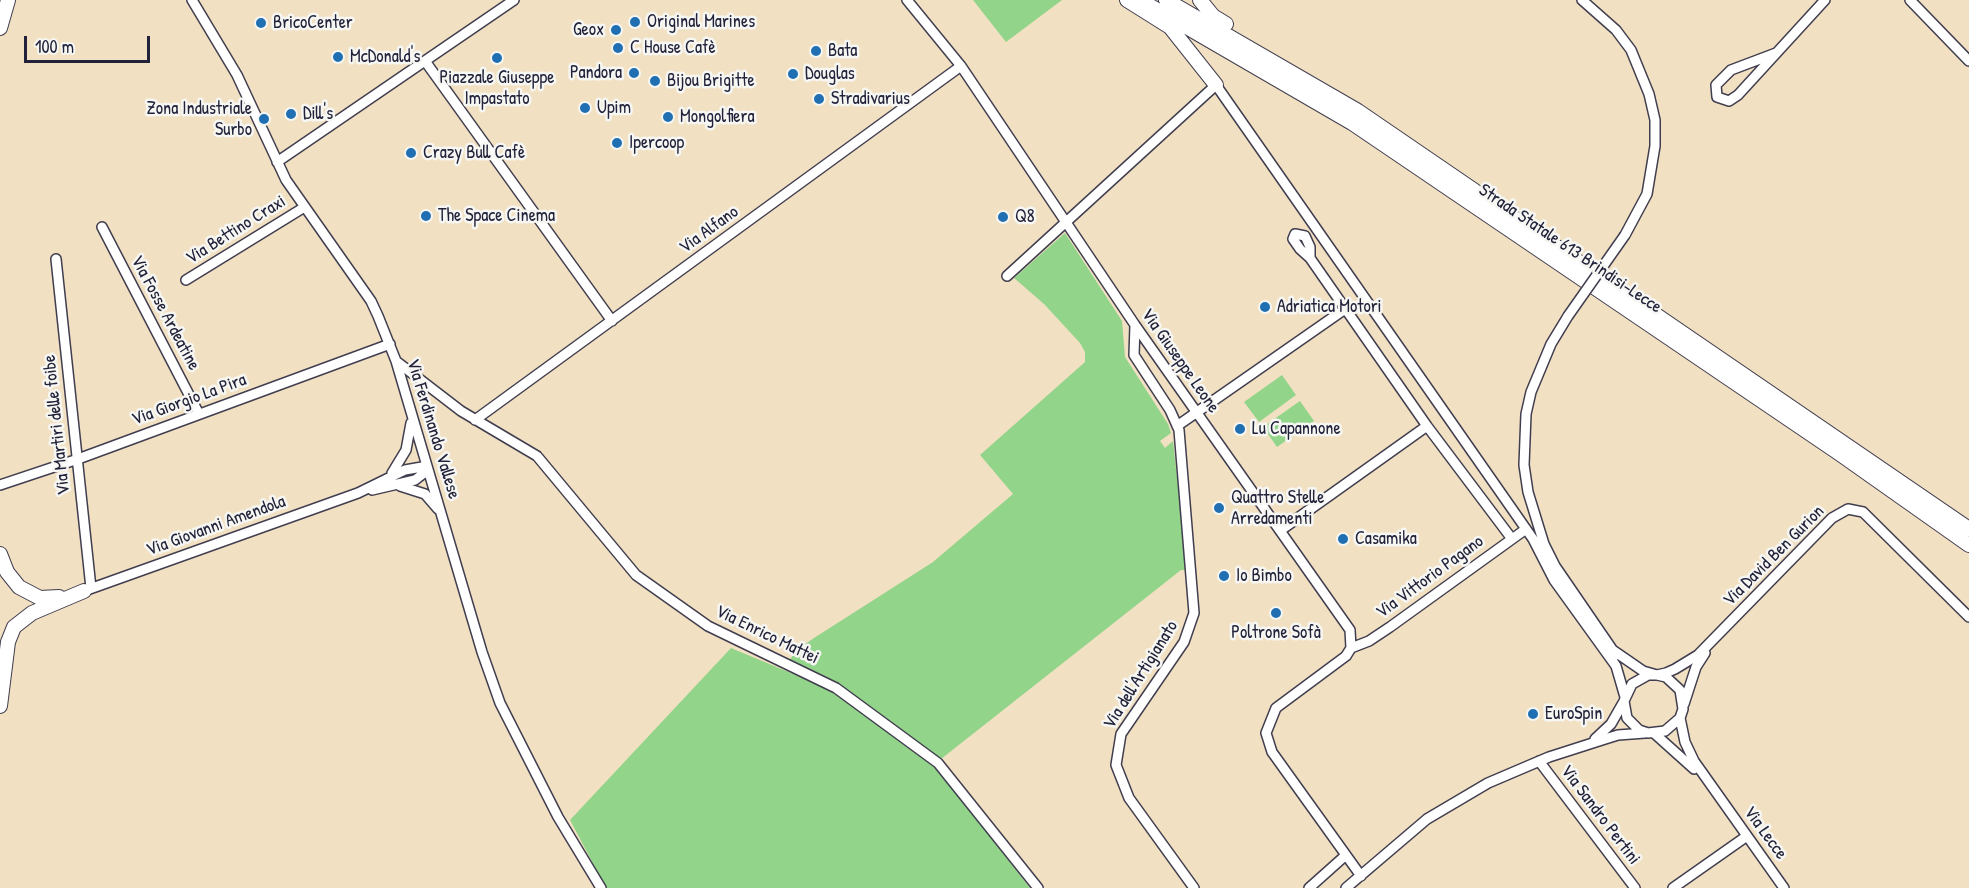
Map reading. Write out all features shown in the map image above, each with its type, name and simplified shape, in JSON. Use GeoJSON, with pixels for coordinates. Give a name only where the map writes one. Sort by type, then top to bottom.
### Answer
{"type":"FeatureCollection","features":[{"type":"Feature","properties":{"kind":"highway"},"geometry":{"type":"LineString","coordinates":[[0,28],[8,0]]}},
{"type":"Feature","properties":{"kind":"highway"},"geometry":{"type":"LineString","coordinates":[[1127,0],[1170,27],[1216,85]]}},
{"type":"Feature","properties":{"kind":"highway","name":"Strada Statale 613 Brindisi-Lecce"},"geometry":{"type":"LineString","coordinates":[[1140,0],[1352,123],[1840,454],[1969,545]]}},
{"type":"Feature","properties":{"kind":"highway","name":"Strada Statale 613 Brindisi-Lecce"},"geometry":{"type":"LineString","coordinates":[[1166,0],[1358,111],[1969,529]]}},
{"type":"Feature","properties":{"kind":"highway"},"geometry":{"type":"LineString","coordinates":[[1200,0],[1213,16],[1278,55],[1300,77]]}},
{"type":"Feature","properties":{"kind":"highway"},"geometry":{"type":"LineString","coordinates":[[0,554],[13,581],[27,593],[46,598],[88,589]]}},
{"type":"Feature","properties":{"kind":"highway"},"geometry":{"type":"LineString","coordinates":[[0,706],[8,642],[14,627],[32,613],[88,589]]}},
{"type":"Feature","properties":{"kind":"street","name":"Via Ferdinando Vallese"},"geometry":{"type":"LineString","coordinates":[[192,0],[237,75],[277,162],[303,208],[371,301],[396,361],[500,703],[558,817],[601,888]]}},
{"type":"Feature","properties":{"kind":"street"},"geometry":{"type":"LineString","coordinates":[[277,162],[512,0]]}},
{"type":"Feature","properties":{"kind":"street","name":"Via Giuseppe Leone"},"geometry":{"type":"LineString","coordinates":[[908,0],[961,66],[1135,326],[1350,630],[1351,648]]}},
{"type":"Feature","properties":{"kind":"street"},"geometry":{"type":"LineString","coordinates":[[1582,0],[1616,30],[1631,50],[1650,94],[1655,120],[1655,146],[1649,183],[1640,208],[1625,235],[1568,316],[1538,370],[1526,414],[1524,465],[1528,492],[1544,544],[1555,566],[1614,651],[1624,671],[1624,710],[1632,725],[1651,733]]}},
{"type":"Feature","properties":{"kind":"street"},"geometry":{"type":"LineString","coordinates":[[1776,53],[1731,70],[1716,85],[1717,97],[1729,101],[1738,95],[1825,0]]}},
{"type":"Feature","properties":{"kind":"street"},"geometry":{"type":"LineString","coordinates":[[1910,0],[1969,61]]}},
{"type":"Feature","properties":{"kind":"street"},"geometry":{"type":"LineString","coordinates":[[425,61],[612,321]]}},
{"type":"Feature","properties":{"kind":"street","name":"Via Alfano"},"geometry":{"type":"LineString","coordinates":[[475,420],[961,66]]}},
{"type":"Feature","properties":{"kind":"street"},"geometry":{"type":"LineString","coordinates":[[1007,276],[1216,85],[1526,529],[1554,580],[1616,666],[1625,696]]}},
{"type":"Feature","properties":{"kind":"street","name":"Via Bettino Craxi"},"geometry":{"type":"LineString","coordinates":[[186,280],[303,208]]}},
{"type":"Feature","properties":{"kind":"street","name":"Via Fosse Ardeatine"},"geometry":{"type":"LineString","coordinates":[[102,228],[199,414]]}},
{"type":"Feature","properties":{"kind":"street"},"geometry":{"type":"LineString","coordinates":[[1310,258],[1427,426],[1512,539]]}},
{"type":"Feature","properties":{"kind":"street","name":"Via Martiri delle foibe"},"geometry":{"type":"LineString","coordinates":[[56,259],[78,459],[88,589]]}},
{"type":"Feature","properties":{"kind":"street"},"geometry":{"type":"LineString","coordinates":[[1177,426],[1345,309]]}},
{"type":"Feature","properties":{"kind":"street","name":"Via dell'Artigianato"},"geometry":{"type":"LineString","coordinates":[[1135,326],[1134,355],[1170,410],[1177,426],[1183,455],[1194,602],[1192,625],[1184,642],[1121,734],[1116,765],[1129,798],[1194,888]]}},
{"type":"Feature","properties":{"kind":"street","name":"Via Giorgio La Pira"},"geometry":{"type":"LineString","coordinates":[[0,486],[390,344]]}},
{"type":"Feature","properties":{"kind":"street","name":"Via Enrico Mattei"},"geometry":{"type":"LineString","coordinates":[[396,361],[475,420],[537,456],[636,575],[708,626],[836,688],[938,763],[1038,888]]}},
{"type":"Feature","properties":{"kind":"street"},"geometry":{"type":"LineString","coordinates":[[388,483],[406,450],[411,430],[410,412]]}},
{"type":"Feature","properties":{"kind":"street"},"geometry":{"type":"LineString","coordinates":[[1281,530],[1427,426]]}},
{"type":"Feature","properties":{"kind":"street","name":"Via Giovanni Amendola"},"geometry":{"type":"LineString","coordinates":[[88,589],[388,483],[421,478],[428,470]]}},
{"type":"Feature","properties":{"kind":"street","name":"Via Giovanni Amendola"},"geometry":{"type":"LineString","coordinates":[[388,483],[404,486],[424,494],[442,516]]}},
{"type":"Feature","properties":{"kind":"street","name":"Via David Ben Gurion"},"geometry":{"type":"LineString","coordinates":[[1657,675],[1686,664],[1711,644],[1833,518],[1848,509],[1863,512],[1969,617]]}},
{"type":"Feature","properties":{"kind":"street","name":"Via Vittorio Pagano"},"geometry":{"type":"LineString","coordinates":[[1351,648],[1370,641],[1526,529]]}},
{"type":"Feature","properties":{"kind":"street","name":"Via David Ben Gurion"},"geometry":{"type":"LineString","coordinates":[[1681,713],[1696,667],[1711,644]]}},
{"type":"Feature","properties":{"kind":"street"},"geometry":{"type":"LineString","coordinates":[[1351,648],[1346,656],[1276,708],[1266,733],[1272,752],[1361,876]]}},
{"type":"Feature","properties":{"kind":"street"},"geometry":{"type":"LineString","coordinates":[[1346,888],[1428,819],[1488,783],[1539,761],[1618,735],[1651,733],[1674,726],[1681,713],[1680,690],[1666,677],[1632,664],[1614,651]]}},
{"type":"Feature","properties":{"kind":"street"},"geometry":{"type":"LineString","coordinates":[[1575,749],[1605,731],[1625,696],[1639,678],[1657,675]]}},
{"type":"Feature","properties":{"kind":"street","name":"Via Lecce"},"geometry":{"type":"LineString","coordinates":[[1681,713],[1689,752],[1784,888]]}},
{"type":"Feature","properties":{"kind":"street","name":"Via Lecce"},"geometry":{"type":"LineString","coordinates":[[1651,733],[1688,762],[1719,798]]}},
{"type":"Feature","properties":{"kind":"street","name":"Via Sandro Pertini"},"geometry":{"type":"LineString","coordinates":[[1539,761],[1635,888]]}},
{"type":"Feature","properties":{"kind":"street"},"geometry":{"type":"LineString","coordinates":[[1673,888],[1747,836]]}},
{"type":"Feature","properties":{"kind":"street"},"geometry":{"type":"LineString","coordinates":[[1309,888],[1346,855]]}},
{"type":"Feature","properties":{"kind":"green space"},"geometry":{"type":"Polygon","coordinates":[[[973,0],[1062,0],[1006,42],[973,0]]]}},
{"type":"Feature","properties":{"kind":"green space"},"geometry":{"type":"Polygon","coordinates":[[[1065,233],[1122,321],[1125,357],[1168,424],[1171,433],[1160,441],[1165,448],[1173,441],[1187,570],[1181,570],[941,759],[837,684],[788,662],[798,649],[933,562],[1013,494],[980,455],[1085,362],[1085,352],[1080,343],[1044,304],[1014,278],[1065,233]]]}},
{"type":"Feature","properties":{"kind":"green space"},"geometry":{"type":"Polygon","coordinates":[[[1282,375],[1296,395],[1259,422],[1244,402],[1282,375]]]}},
{"type":"Feature","properties":{"kind":"green space"},"geometry":{"type":"Polygon","coordinates":[[[1300,401],[1314,421],[1277,447],[1263,427],[1300,401]]]}},
{"type":"Feature","properties":{"kind":"green space"},"geometry":{"type":"Polygon","coordinates":[[[731,648],[834,691],[928,761],[942,774],[1030,888],[606,888],[570,820],[731,648]]]}},
{"type":"Feature","properties":{"kind":"place","name":"Original Marines"},"geometry":{"type":"Point","coordinates":[635,22]}},
{"type":"Feature","properties":{"kind":"place","name":"BricoCenter"},"geometry":{"type":"Point","coordinates":[261,23]}},
{"type":"Feature","properties":{"kind":"place","name":"Geox"},"geometry":{"type":"Point","coordinates":[616,30]}},
{"type":"Feature","properties":{"kind":"place","name":"C House Cafè"},"geometry":{"type":"Point","coordinates":[618,48]}},
{"type":"Feature","properties":{"kind":"place","name":"Bata"},"geometry":{"type":"Point","coordinates":[816,51]}},
{"type":"Feature","properties":{"kind":"place","name":"McDonald's"},"geometry":{"type":"Point","coordinates":[338,57]}},
{"type":"Feature","properties":{"kind":"place","name":"Piazzale Giuseppe Impastato"},"geometry":{"type":"Point","coordinates":[497,58]}},
{"type":"Feature","properties":{"kind":"place","name":"Pandora"},"geometry":{"type":"Point","coordinates":[634,73]}},
{"type":"Feature","properties":{"kind":"place","name":"Douglas"},"geometry":{"type":"Point","coordinates":[793,74]}},
{"type":"Feature","properties":{"kind":"place","name":"Bijou Brigitte"},"geometry":{"type":"Point","coordinates":[655,81]}},
{"type":"Feature","properties":{"kind":"place","name":"Stradivarius"},"geometry":{"type":"Point","coordinates":[819,99]}},
{"type":"Feature","properties":{"kind":"place","name":"Upim"},"geometry":{"type":"Point","coordinates":[585,108]}},
{"type":"Feature","properties":{"kind":"place","name":"Dill's"},"geometry":{"type":"Point","coordinates":[291,114]}},
{"type":"Feature","properties":{"kind":"place","name":"Mongolfiera"},"geometry":{"type":"Point","coordinates":[668,117]}},
{"type":"Feature","properties":{"kind":"place","name":"Zona Industriale Surbo"},"geometry":{"type":"Point","coordinates":[264,119]}},
{"type":"Feature","properties":{"kind":"place","name":"Ipercoop"},"geometry":{"type":"Point","coordinates":[617,143]}},
{"type":"Feature","properties":{"kind":"place","name":"Crazy Bull Cafè"},"geometry":{"type":"Point","coordinates":[411,153]}},
{"type":"Feature","properties":{"kind":"place","name":"The Space Cinema"},"geometry":{"type":"Point","coordinates":[426,216]}},
{"type":"Feature","properties":{"kind":"place","name":"Q8"},"geometry":{"type":"Point","coordinates":[1003,217]}},
{"type":"Feature","properties":{"kind":"place","name":"Adriatica Motori"},"geometry":{"type":"Point","coordinates":[1265,307]}},
{"type":"Feature","properties":{"kind":"place","name":"Lu Capannone"},"geometry":{"type":"Point","coordinates":[1240,429]}},
{"type":"Feature","properties":{"kind":"place","name":"Quattro Stelle Arredamenti"},"geometry":{"type":"Point","coordinates":[1219,508]}},
{"type":"Feature","properties":{"kind":"place","name":"Casamika"},"geometry":{"type":"Point","coordinates":[1343,539]}},
{"type":"Feature","properties":{"kind":"place","name":"Io Bimbo"},"geometry":{"type":"Point","coordinates":[1224,576]}},
{"type":"Feature","properties":{"kind":"place","name":"Poltrone Sofà"},"geometry":{"type":"Point","coordinates":[1276,613]}},
{"type":"Feature","properties":{"kind":"place","name":"EuroSpin"},"geometry":{"type":"Point","coordinates":[1533,714]}}]}
